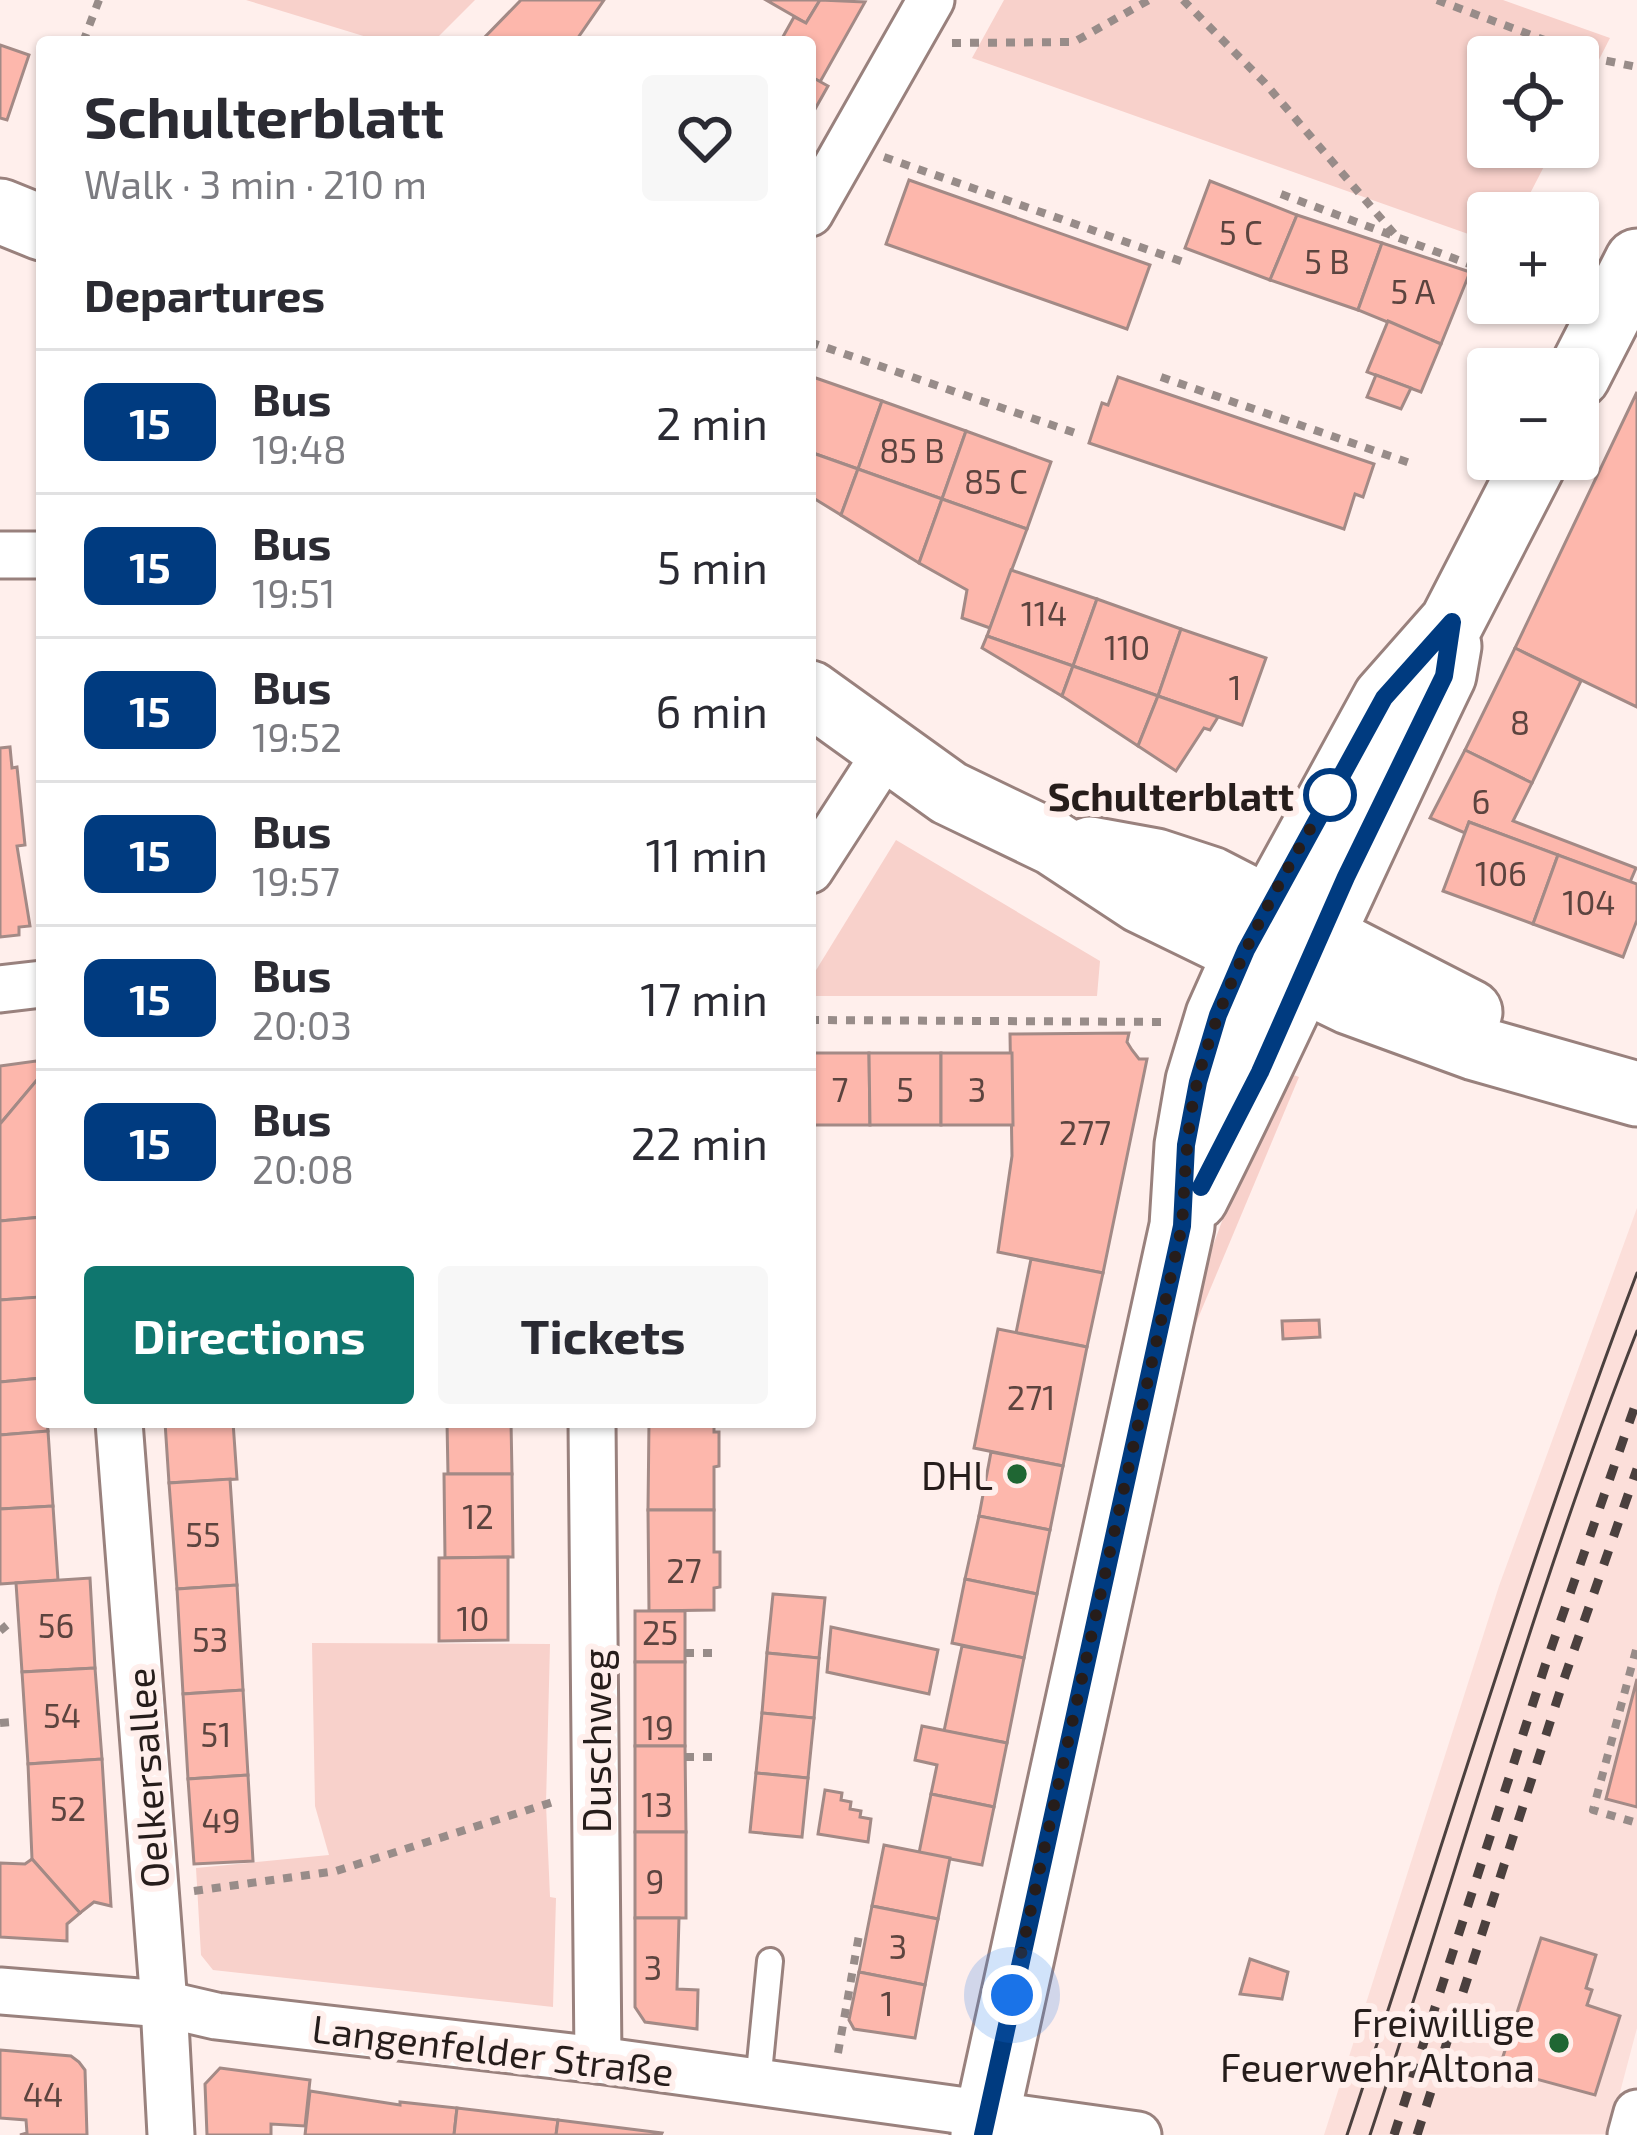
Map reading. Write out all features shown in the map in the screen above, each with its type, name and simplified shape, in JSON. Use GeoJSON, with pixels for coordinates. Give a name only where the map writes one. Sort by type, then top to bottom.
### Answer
{"type":"FeatureCollection","features":[{"type":"Feature","properties":{"kind":"main road"},"geometry":{"type":"LineString","coordinates":[[0,211],[36,225]]}},
{"type":"Feature","properties":{"kind":"main road"},"geometry":{"type":"LineString","coordinates":[[1592,348],[1637,261]]}},
{"type":"Feature","properties":{"kind":"main road"},"geometry":{"type":"LineString","coordinates":[[984,2125],[1182,1226],[1186,1145],[1218,1015],[1285,942],[1444,676],[1452,622],[1525,480]]}},
{"type":"Feature","properties":{"kind":"main road"},"geometry":{"type":"LineString","coordinates":[[816,698],[949,793],[1053,843],[1141,901],[1285,942],[1631,1086]]}},
{"type":"Feature","properties":{"kind":"street"},"geometry":{"type":"LineString","coordinates":[[816,204],[939,21]]}},
{"type":"Feature","properties":{"kind":"street"},"geometry":{"type":"LineString","coordinates":[[0,554],[36,555]]}},
{"type":"Feature","properties":{"kind":"street"},"geometry":{"type":"LineString","coordinates":[[816,861],[887,751]]}},
{"type":"Feature","properties":{"kind":"street"},"geometry":{"type":"LineString","coordinates":[[0,989],[36,985]]}},
{"type":"Feature","properties":{"kind":"street","name":"Oelkersallee"},"geometry":{"type":"LineString","coordinates":[[119,1428],[171,2135]]}},
{"type":"Feature","properties":{"kind":"street","name":"Duschweg"},"geometry":{"type":"LineString","coordinates":[[592,1428],[598,2060]]}},
{"type":"Feature","properties":{"kind":"street","name":"Langenfelder Straße"},"geometry":{"type":"LineString","coordinates":[[0,1991],[164,2004],[216,2016],[598,2060],[758,2083],[984,2125],[1138,2135]]}},
{"type":"Feature","properties":{"kind":"street"},"geometry":{"type":"LineString","coordinates":[[1631,2135],[1637,2113]]}},
{"type":"Feature","properties":{"kind":"lane"},"geometry":{"type":"LineString","coordinates":[[758,2083],[770,1961]]}},
{"type":"Feature","properties":{"kind":"path"},"geometry":{"type":"LineString","coordinates":[[85,36],[99,0]]}},
{"type":"Feature","properties":{"kind":"path"},"geometry":{"type":"LineString","coordinates":[[939,21],[1034,45],[1074,42],[1149,0]]}},
{"type":"Feature","properties":{"kind":"path"},"geometry":{"type":"LineString","coordinates":[[1184,0],[1264,82],[1397,237]]}},
{"type":"Feature","properties":{"kind":"path"},"geometry":{"type":"LineString","coordinates":[[1437,0],[1593,58],[1637,67]]}},
{"type":"Feature","properties":{"kind":"path"},"geometry":{"type":"LineString","coordinates":[[882,156],[1186,263]]}},
{"type":"Feature","properties":{"kind":"path"},"geometry":{"type":"LineString","coordinates":[[1281,194],[1467,263]]}},
{"type":"Feature","properties":{"kind":"path"},"geometry":{"type":"LineString","coordinates":[[816,344],[1081,435]]}},
{"type":"Feature","properties":{"kind":"path"},"geometry":{"type":"LineString","coordinates":[[1161,377],[1413,464]]}},
{"type":"Feature","properties":{"kind":"path"},"geometry":{"type":"LineString","coordinates":[[816,1020],[1170,1022]]}},
{"type":"Feature","properties":{"kind":"path"},"geometry":{"type":"LineString","coordinates":[[1636,1650],[1594,1810],[1637,1823]]}},
{"type":"Feature","properties":{"kind":"path"},"geometry":{"type":"LineString","coordinates":[[685,1653],[716,1653]]}},
{"type":"Feature","properties":{"kind":"path"},"geometry":{"type":"LineString","coordinates":[[0,1723],[12,1722]]}},
{"type":"Feature","properties":{"kind":"path"},"geometry":{"type":"LineString","coordinates":[[685,1756],[716,1757]]}},
{"type":"Feature","properties":{"kind":"path"},"geometry":{"type":"LineString","coordinates":[[186,1892],[337,1870],[557,1801]]}},
{"type":"Feature","properties":{"kind":"path"},"geometry":{"type":"LineString","coordinates":[[838,2054],[859,1935]]}},
{"type":"Feature","properties":{"kind":"shaded area"},"geometry":{"type":"Polygon","coordinates":[[[246,0],[475,0],[439,36],[363,36],[246,0]]]}},
{"type":"Feature","properties":{"kind":"shaded area"},"geometry":{"type":"Polygon","coordinates":[[[1004,0],[1503,0],[1610,38],[1599,60],[1599,36],[1467,36],[1467,168],[1543,168],[1531,192],[1467,192],[1467,234],[972,58],[1004,0]]]}},
{"type":"Feature","properties":{"kind":"shaded area"},"geometry":{"type":"Polygon","coordinates":[[[896,840],[1100,961],[1097,996],[816,996],[816,970],[896,840]]]}},
{"type":"Feature","properties":{"kind":"shaded area"},"geometry":{"type":"Polygon","coordinates":[[[1278,1069],[1299,1077],[1196,1323],[1186,1319],[1278,1069]]]}},
{"type":"Feature","properties":{"kind":"shaded area"},"geometry":{"type":"Polygon","coordinates":[[[1637,1208],[1637,2028],[1609,2134],[1324,2135],[1499,1586],[1637,1208]]]}},
{"type":"Feature","properties":{"kind":"shaded area"},"geometry":{"type":"Polygon","coordinates":[[[312,1643],[550,1644],[546,1804],[550,1897],[556,1898],[553,2007],[213,1970],[201,1955],[196,1868],[329,1855],[315,1806],[312,1643]]]}},
{"type":"Feature","properties":{"kind":"building"},"geometry":{"type":"Polygon","coordinates":[[[521,0],[604,0],[579,36],[486,36],[521,0]]]}},
{"type":"Feature","properties":{"kind":"building"},"geometry":{"type":"Polygon","coordinates":[[[766,0],[820,0],[806,23],[766,0]]]}},
{"type":"Feature","properties":{"kind":"building"},"geometry":{"type":"Polygon","coordinates":[[[820,0],[865,2],[820,82],[816,80],[816,36],[783,36],[794,17],[806,23],[820,0]]]}},
{"type":"Feature","properties":{"kind":"building"},"geometry":{"type":"Polygon","coordinates":[[[0,45],[29,55],[7,120],[0,118],[0,45]]]}},
{"type":"Feature","properties":{"kind":"building"},"geometry":{"type":"Polygon","coordinates":[[[816,79],[828,86],[816,107],[816,79]]]}},
{"type":"Feature","properties":{"kind":"building"},"geometry":{"type":"Polygon","coordinates":[[[909,180],[1150,265],[1127,329],[886,244],[909,180]]]}},
{"type":"Feature","properties":{"kind":"building"},"geometry":{"type":"Polygon","coordinates":[[[1210,181],[1297,215],[1270,280],[1185,248],[1210,181]]]}},
{"type":"Feature","properties":{"kind":"building"},"geometry":{"type":"Polygon","coordinates":[[[1297,215],[1382,243],[1358,310],[1270,280],[1297,215]]]}},
{"type":"Feature","properties":{"kind":"building"},"geometry":{"type":"Polygon","coordinates":[[[1382,243],[1467,271],[1441,344],[1358,310],[1382,243]]]}},
{"type":"Feature","properties":{"kind":"building"},"geometry":{"type":"Polygon","coordinates":[[[1388,321],[1441,344],[1421,392],[1367,372],[1388,321]]]}},
{"type":"Feature","properties":{"kind":"building"},"geometry":{"type":"Polygon","coordinates":[[[1376,375],[1411,388],[1401,409],[1367,397],[1376,375]]]}},
{"type":"Feature","properties":{"kind":"building"},"geometry":{"type":"Polygon","coordinates":[[[1118,377],[1374,464],[1363,497],[1355,494],[1344,529],[1089,443],[1102,403],[1108,405],[1118,377]]]}},
{"type":"Feature","properties":{"kind":"building"},"geometry":{"type":"Polygon","coordinates":[[[816,378],[882,401],[858,469],[816,454],[816,378]]]}},
{"type":"Feature","properties":{"kind":"building"},"geometry":{"type":"Polygon","coordinates":[[[1637,392],[1637,707],[1515,648],[1637,392]]]}},
{"type":"Feature","properties":{"kind":"building"},"geometry":{"type":"Polygon","coordinates":[[[882,401],[966,431],[942,499],[858,469],[882,401]]]}},
{"type":"Feature","properties":{"kind":"building"},"geometry":{"type":"Polygon","coordinates":[[[966,431],[1051,462],[1027,529],[942,499],[966,431]]]}},
{"type":"Feature","properties":{"kind":"building"},"geometry":{"type":"Polygon","coordinates":[[[816,454],[858,469],[841,515],[816,500],[816,454]]]}},
{"type":"Feature","properties":{"kind":"building"},"geometry":{"type":"Polygon","coordinates":[[[858,469],[942,499],[919,563],[841,515],[858,469]]]}},
{"type":"Feature","properties":{"kind":"building"},"geometry":{"type":"Polygon","coordinates":[[[942,499],[1027,529],[990,628],[962,618],[967,590],[919,563],[942,499]]]}},
{"type":"Feature","properties":{"kind":"building"},"geometry":{"type":"Polygon","coordinates":[[[1011,570],[1097,599],[1073,666],[987,636],[1011,570]]]}},
{"type":"Feature","properties":{"kind":"building"},"geometry":{"type":"Polygon","coordinates":[[[1097,599],[1181,629],[1158,696],[1073,666],[1097,599]]]}},
{"type":"Feature","properties":{"kind":"building"},"geometry":{"type":"Polygon","coordinates":[[[1181,629],[1266,658],[1242,725],[1158,696],[1181,629]]]}},
{"type":"Feature","properties":{"kind":"building"},"geometry":{"type":"Polygon","coordinates":[[[987,636],[1073,666],[1062,696],[982,648],[987,636]]]}},
{"type":"Feature","properties":{"kind":"building"},"geometry":{"type":"Polygon","coordinates":[[[1515,648],[1581,681],[1532,783],[1465,750],[1515,648]]]}},
{"type":"Feature","properties":{"kind":"building"},"geometry":{"type":"Polygon","coordinates":[[[1073,666],[1158,696],[1138,746],[1062,696],[1073,666]]]}},
{"type":"Feature","properties":{"kind":"building"},"geometry":{"type":"Polygon","coordinates":[[[1158,696],[1218,717],[1210,730],[1204,728],[1176,771],[1138,746],[1158,696]]]}},
{"type":"Feature","properties":{"kind":"building"},"geometry":{"type":"Polygon","coordinates":[[[10,747],[12,768],[17,767],[25,845],[17,846],[30,926],[19,927],[19,935],[0,937],[0,748],[10,747]]]}},
{"type":"Feature","properties":{"kind":"building"},"geometry":{"type":"Polygon","coordinates":[[[1465,750],[1532,783],[1513,821],[1636,868],[1630,882],[1469,822],[1465,833],[1430,818],[1465,750]]]}},
{"type":"Feature","properties":{"kind":"building"},"geometry":{"type":"Polygon","coordinates":[[[1469,822],[1558,855],[1533,924],[1443,891],[1469,822]]]}},
{"type":"Feature","properties":{"kind":"building"},"geometry":{"type":"Polygon","coordinates":[[[1558,855],[1637,884],[1637,920],[1623,957],[1533,924],[1558,855]]]}},
{"type":"Feature","properties":{"kind":"building"},"geometry":{"type":"Polygon","coordinates":[[[1129,1033],[1132,1050],[1139,1059],[1147,1059],[1103,1273],[998,1252],[1012,1156],[1010,1034],[1129,1033]]]}},
{"type":"Feature","properties":{"kind":"building"},"geometry":{"type":"Polygon","coordinates":[[[816,1053],[869,1053],[870,1125],[816,1125],[816,1053]]]}},
{"type":"Feature","properties":{"kind":"building"},"geometry":{"type":"Polygon","coordinates":[[[869,1053],[941,1053],[941,1125],[870,1125],[869,1053]]]}},
{"type":"Feature","properties":{"kind":"building"},"geometry":{"type":"Polygon","coordinates":[[[941,1053],[1012,1053],[1013,1125],[941,1125],[941,1053]]]}},
{"type":"Feature","properties":{"kind":"building"},"geometry":{"type":"Polygon","coordinates":[[[36,1061],[36,1081],[0,1124],[0,1066],[36,1061]]]}},
{"type":"Feature","properties":{"kind":"building"},"geometry":{"type":"Polygon","coordinates":[[[36,1081],[36,1218],[0,1221],[0,1124],[36,1081]]]}},
{"type":"Feature","properties":{"kind":"building"},"geometry":{"type":"Polygon","coordinates":[[[36,1218],[36,1297],[0,1300],[0,1221],[36,1218]]]}},
{"type":"Feature","properties":{"kind":"building"},"geometry":{"type":"Polygon","coordinates":[[[1031,1259],[1103,1273],[1087,1347],[1016,1333],[1031,1259]]]}},
{"type":"Feature","properties":{"kind":"building"},"geometry":{"type":"Polygon","coordinates":[[[36,1297],[36,1379],[0,1382],[0,1300],[36,1297]]]}},
{"type":"Feature","properties":{"kind":"building"},"geometry":{"type":"Polygon","coordinates":[[[1319,1320],[1320,1337],[1283,1339],[1282,1321],[1319,1320]]]}},
{"type":"Feature","properties":{"kind":"building"},"geometry":{"type":"Polygon","coordinates":[[[998,1329],[1087,1347],[1063,1466],[974,1448],[998,1329]]]}},
{"type":"Feature","properties":{"kind":"building"},"geometry":{"type":"Polygon","coordinates":[[[36,1379],[36,1428],[48,1431],[0,1435],[0,1382],[36,1379]]]}},
{"type":"Feature","properties":{"kind":"building"},"geometry":{"type":"Polygon","coordinates":[[[165,1428],[233,1428],[237,1479],[169,1483],[165,1428]]]}},
{"type":"Feature","properties":{"kind":"building"},"geometry":{"type":"Polygon","coordinates":[[[447,1428],[511,1428],[512,1474],[448,1474],[447,1428]]]}},
{"type":"Feature","properties":{"kind":"building"},"geometry":{"type":"Polygon","coordinates":[[[649,1428],[714,1428],[719,1432],[714,1510],[648,1510],[649,1428]]]}},
{"type":"Feature","properties":{"kind":"building"},"geometry":{"type":"Polygon","coordinates":[[[48,1431],[53,1506],[0,1509],[0,1435],[48,1431]]]}},
{"type":"Feature","properties":{"kind":"building"},"geometry":{"type":"Polygon","coordinates":[[[991,1452],[1063,1466],[1050,1530],[979,1516],[991,1452]]]}},
{"type":"Feature","properties":{"kind":"building"},"geometry":{"type":"Polygon","coordinates":[[[444,1474],[512,1474],[513,1557],[445,1558],[444,1474]]]}},
{"type":"Feature","properties":{"kind":"building"},"geometry":{"type":"Polygon","coordinates":[[[230,1479],[237,1585],[177,1589],[169,1483],[230,1479]]]}},
{"type":"Feature","properties":{"kind":"building"},"geometry":{"type":"Polygon","coordinates":[[[53,1506],[58,1580],[0,1584],[0,1509],[53,1506]]]}},
{"type":"Feature","properties":{"kind":"building"},"geometry":{"type":"Polygon","coordinates":[[[648,1510],[714,1510],[720,1587],[714,1588],[714,1610],[649,1611],[648,1510]]]}},
{"type":"Feature","properties":{"kind":"building"},"geometry":{"type":"Polygon","coordinates":[[[979,1516],[1050,1530],[1037,1594],[965,1579],[979,1516]]]}},
{"type":"Feature","properties":{"kind":"building"},"geometry":{"type":"Polygon","coordinates":[[[508,1557],[508,1640],[439,1641],[439,1558],[508,1557]]]}},
{"type":"Feature","properties":{"kind":"building"},"geometry":{"type":"Polygon","coordinates":[[[90,1578],[95,1668],[22,1672],[16,1583],[90,1578]]]}},
{"type":"Feature","properties":{"kind":"building"},"geometry":{"type":"Polygon","coordinates":[[[965,1579],[1037,1594],[1024,1658],[952,1643],[965,1579]]]}},
{"type":"Feature","properties":{"kind":"building"},"geometry":{"type":"Polygon","coordinates":[[[237,1585],[243,1690],[183,1694],[177,1589],[237,1585]]]}},
{"type":"Feature","properties":{"kind":"building"},"geometry":{"type":"Polygon","coordinates":[[[773,1594],[825,1598],[819,1658],[767,1653],[773,1594]]]}},
{"type":"Feature","properties":{"kind":"building"},"geometry":{"type":"Polygon","coordinates":[[[635,1611],[685,1611],[685,1662],[635,1662],[635,1611]]]}},
{"type":"Feature","properties":{"kind":"building"},"geometry":{"type":"Polygon","coordinates":[[[831,1627],[938,1650],[929,1694],[827,1672],[831,1627]]]}},
{"type":"Feature","properties":{"kind":"building"},"geometry":{"type":"Polygon","coordinates":[[[962,1646],[1024,1658],[1007,1743],[944,1731],[962,1646]]]}},
{"type":"Feature","properties":{"kind":"building"},"geometry":{"type":"Polygon","coordinates":[[[767,1653],[819,1658],[814,1718],[762,1713],[767,1653]]]}},
{"type":"Feature","properties":{"kind":"building"},"geometry":{"type":"Polygon","coordinates":[[[635,1662],[685,1662],[685,1746],[635,1746],[635,1662]]]}},
{"type":"Feature","properties":{"kind":"building"},"geometry":{"type":"Polygon","coordinates":[[[95,1668],[102,1759],[28,1764],[22,1672],[95,1668]]]}},
{"type":"Feature","properties":{"kind":"building"},"geometry":{"type":"Polygon","coordinates":[[[1637,1679],[1637,1807],[1606,1799],[1637,1679]]]}},
{"type":"Feature","properties":{"kind":"building"},"geometry":{"type":"Polygon","coordinates":[[[243,1690],[248,1775],[188,1779],[183,1694],[243,1690]]]}},
{"type":"Feature","properties":{"kind":"building"},"geometry":{"type":"Polygon","coordinates":[[[762,1713],[814,1718],[808,1778],[756,1773],[762,1713]]]}},
{"type":"Feature","properties":{"kind":"building"},"geometry":{"type":"Polygon","coordinates":[[[922,1726],[1007,1743],[994,1807],[931,1794],[937,1765],[915,1760],[922,1726]]]}},
{"type":"Feature","properties":{"kind":"building"},"geometry":{"type":"Polygon","coordinates":[[[635,1746],[685,1746],[686,1832],[635,1832],[635,1746]]]}},
{"type":"Feature","properties":{"kind":"building"},"geometry":{"type":"Polygon","coordinates":[[[102,1759],[111,1906],[94,1902],[80,1913],[32,1859],[28,1764],[102,1759]]]}},
{"type":"Feature","properties":{"kind":"building"},"geometry":{"type":"Polygon","coordinates":[[[756,1773],[808,1778],[802,1837],[750,1832],[756,1773]]]}},
{"type":"Feature","properties":{"kind":"building"},"geometry":{"type":"Polygon","coordinates":[[[248,1775],[253,1861],[194,1864],[188,1779],[248,1775]]]}},
{"type":"Feature","properties":{"kind":"building"},"geometry":{"type":"Polygon","coordinates":[[[825,1790],[842,1793],[841,1800],[851,1802],[850,1809],[871,1819],[868,1842],[818,1834],[825,1790]]]}},
{"type":"Feature","properties":{"kind":"building"},"geometry":{"type":"Polygon","coordinates":[[[931,1794],[994,1807],[982,1865],[919,1853],[931,1794]]]}},
{"type":"Feature","properties":{"kind":"building"},"geometry":{"type":"Polygon","coordinates":[[[635,1832],[686,1832],[686,1918],[635,1918],[635,1832]]]}},
{"type":"Feature","properties":{"kind":"building"},"geometry":{"type":"Polygon","coordinates":[[[884,1845],[950,1858],[938,1919],[872,1906],[884,1845]]]}},
{"type":"Feature","properties":{"kind":"building"},"geometry":{"type":"Polygon","coordinates":[[[32,1859],[80,1913],[67,1924],[67,1941],[0,1937],[0,1863],[25,1864],[32,1859]]]}},
{"type":"Feature","properties":{"kind":"building"},"geometry":{"type":"Polygon","coordinates":[[[872,1906],[938,1919],[925,1985],[859,1972],[872,1906]]]}},
{"type":"Feature","properties":{"kind":"building"},"geometry":{"type":"Polygon","coordinates":[[[635,1918],[679,1918],[677,1989],[698,1990],[697,2029],[645,2022],[635,2007],[635,1918]]]}},
{"type":"Feature","properties":{"kind":"building","name":"Freiwillige Feuerwehr Altona"},"geometry":{"type":"Polygon","coordinates":[[[1541,1938],[1596,1955],[1586,1988],[1592,1990],[1587,2005],[1620,2016],[1595,2095],[1499,2069],[1541,1938]]]}},
{"type":"Feature","properties":{"kind":"building"},"geometry":{"type":"Polygon","coordinates":[[[1250,1959],[1288,1972],[1282,1999],[1240,1994],[1250,1959]]]}},
{"type":"Feature","properties":{"kind":"building"},"geometry":{"type":"Polygon","coordinates":[[[859,1972],[925,1985],[915,2038],[854,2029],[849,2020],[859,1972]]]}},
{"type":"Feature","properties":{"kind":"building"},"geometry":{"type":"Polygon","coordinates":[[[0,2050],[71,2056],[79,2062],[85,2070],[87,2135],[20,2135],[27,2133],[26,2120],[0,2118],[0,2050]]]}},
{"type":"Feature","properties":{"kind":"building"},"geometry":{"type":"Polygon","coordinates":[[[220,2068],[310,2080],[305,2126],[271,2124],[271,2135],[207,2135],[205,2084],[220,2068]]]}},
{"type":"Feature","properties":{"kind":"building"},"geometry":{"type":"Polygon","coordinates":[[[310,2091],[457,2108],[454,2135],[305,2135],[310,2091]]]}},
{"type":"Feature","properties":{"kind":"building"},"geometry":{"type":"Polygon","coordinates":[[[457,2108],[558,2120],[556,2135],[454,2135],[457,2108]]]}},
{"type":"Feature","properties":{"kind":"building"},"geometry":{"type":"Polygon","coordinates":[[[558,2120],[662,2133],[556,2135],[558,2120]]]}},
{"type":"Feature","properties":{"kind":"tram line"},"geometry":{"type":"LineString","coordinates":[[1347,2135],[1523,1595],[1637,1273]]}},
{"type":"Feature","properties":{"kind":"tram line"},"geometry":{"type":"LineString","coordinates":[[1370,2135],[1531,1630],[1637,1331]]}},
{"type":"Feature","properties":{"kind":"railway"},"geometry":{"type":"LineString","coordinates":[[1394,2135],[1545,1666],[1637,1400]]}},
{"type":"Feature","properties":{"kind":"railway"},"geometry":{"type":"LineString","coordinates":[[1417,2135],[1637,1469]]}},
{"type":"Feature","properties":{"kind":"bus line","name":"15"},"geometry":{"type":"LineString","coordinates":[[983,2135],[1182,1226],[1186,1145],[1218,1015],[1246,950],[1384,698],[1452,622],[1444,676],[1346,877],[1260,1072],[1201,1187]]}},
{"type":"Feature","properties":{"kind":"place","name":"Schulterblatt"},"geometry":{"type":"Point","coordinates":[1330,795]}},
{"type":"Feature","properties":{"kind":"place","name":"DHL"},"geometry":{"type":"Point","coordinates":[1017,1474]}},
{"type":"Feature","properties":{"kind":"place","name":"Freiwillige Feuerwehr Altona"},"geometry":{"type":"Point","coordinates":[1559,2043]}},
{"type":"Feature","properties":{"kind":"route"},"geometry":{"type":"LineString","coordinates":[[1012,1995],[1182,1226],[1186,1145],[1198,1082],[1218,1015],[1246,950],[1330,795]]}}]}
